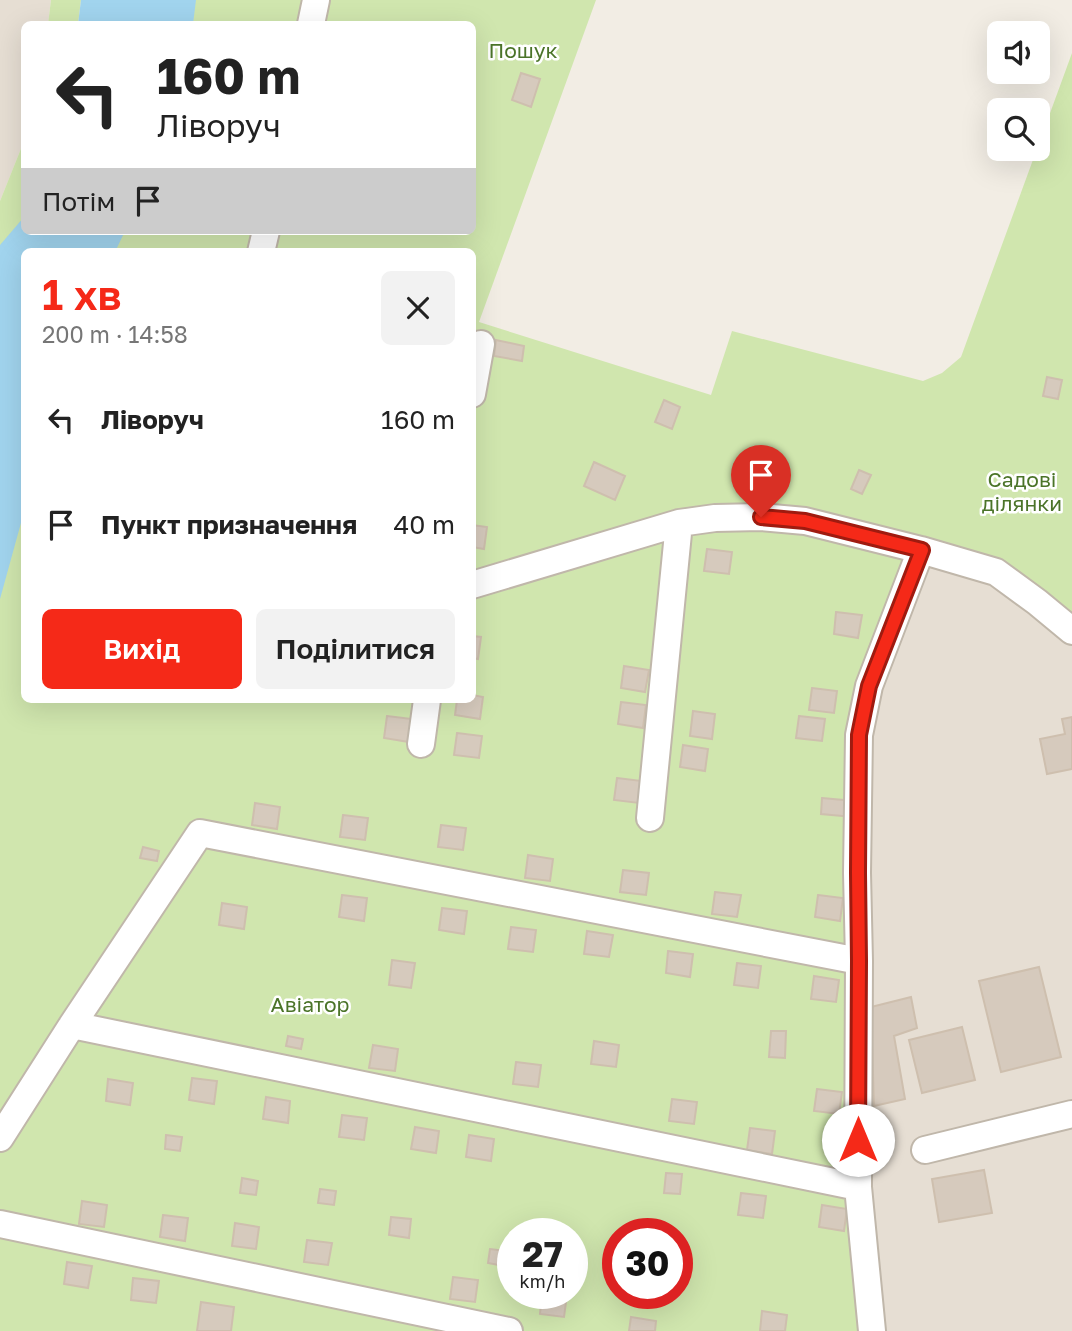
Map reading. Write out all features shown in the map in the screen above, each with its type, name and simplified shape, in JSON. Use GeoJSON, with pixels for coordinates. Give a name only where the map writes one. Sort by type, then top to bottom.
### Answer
{"type":"FeatureCollection","features":[{"type":"Feature","properties":{"kind":"street"},"geometry":{"type":"LineString","coordinates":[[312,21],[316,0]]}},
{"type":"Feature","properties":{"kind":"street"},"geometry":{"type":"LineString","coordinates":[[476,372],[481,344]]}},
{"type":"Feature","properties":{"kind":"street"},"geometry":{"type":"LineString","coordinates":[[476,584],[678,523],[715,518],[761,517],[805,521],[922,550],[996,572],[1072,631]]}},
{"type":"Feature","properties":{"kind":"street"},"geometry":{"type":"LineString","coordinates":[[650,818],[678,523]]}},
{"type":"Feature","properties":{"kind":"street"},"geometry":{"type":"LineString","coordinates":[[872,1331],[858,1187],[859,735],[869,686],[922,550]]}},
{"type":"Feature","properties":{"kind":"street"},"geometry":{"type":"LineString","coordinates":[[421,744],[427,703]]}},
{"type":"Feature","properties":{"kind":"street"},"geometry":{"type":"LineString","coordinates":[[0,1138],[200,833],[859,961]]}},
{"type":"Feature","properties":{"kind":"street"},"geometry":{"type":"LineString","coordinates":[[72,1025],[858,1187]]}},
{"type":"Feature","properties":{"kind":"street"},"geometry":{"type":"LineString","coordinates":[[925,1150],[1072,1114]]}},
{"type":"Feature","properties":{"kind":"street"},"geometry":{"type":"LineString","coordinates":[[0,1224],[509,1331]]}},
{"type":"Feature","properties":{"kind":"shaded area"},"geometry":{"type":"Polygon","coordinates":[[[0,0],[51,0],[48,21],[21,21],[21,148],[0,201],[0,0]]]}},
{"type":"Feature","properties":{"kind":"shaded area"},"geometry":{"type":"Polygon","coordinates":[[[921,550],[996,572],[1072,631],[1072,1331],[872,1331],[859,735],[921,550]]]}},
{"type":"Feature","properties":{"kind":"green space"},"geometry":{"type":"Polygon","coordinates":[[[51,0],[81,0],[78,21],[48,21],[51,0]]]}},
{"type":"Feature","properties":{"kind":"green space","name":"Авіатор"},"geometry":{"type":"Polygon","coordinates":[[[179,0],[596,0],[479,322],[711,395],[732,331],[923,381],[942,373],[961,357],[1033,161],[1050,161],[1050,113],[1072,53],[1072,619],[922,550],[859,735],[872,1331],[0,1331],[0,443],[21,399],[21,703],[476,703],[476,248],[90,248],[97,235],[476,235],[476,21],[177,21],[179,0]]]}},
{"type":"Feature","properties":{"kind":"green space"},"geometry":{"type":"Polygon","coordinates":[[[21,148],[21,235],[24,235],[24,248],[21,248],[21,254],[0,269],[0,201],[21,148]]]}},
{"type":"Feature","properties":{"kind":"water"},"geometry":{"type":"Polygon","coordinates":[[[81,0],[196,0],[193,21],[78,21],[81,0]]]}},
{"type":"Feature","properties":{"kind":"water"},"geometry":{"type":"Polygon","coordinates":[[[21,220],[21,235],[123,235],[117,248],[21,248],[21,523],[0,599],[0,245],[21,220]]]}},
{"type":"Feature","properties":{"kind":"building"},"geometry":{"type":"Polygon","coordinates":[[[521,73],[540,79],[531,107],[512,100],[521,73]]]}},
{"type":"Feature","properties":{"kind":"building"},"geometry":{"type":"Polygon","coordinates":[[[496,340],[524,346],[522,361],[494,356],[496,340]]]}},
{"type":"Feature","properties":{"kind":"building"},"geometry":{"type":"Polygon","coordinates":[[[1047,377],[1062,380],[1058,399],[1043,396],[1047,377]]]}},
{"type":"Feature","properties":{"kind":"building"},"geometry":{"type":"Polygon","coordinates":[[[664,400],[680,407],[672,429],[655,422],[664,400]]]}},
{"type":"Feature","properties":{"kind":"building"},"geometry":{"type":"Polygon","coordinates":[[[594,462],[625,476],[615,500],[584,486],[594,462]]]}},
{"type":"Feature","properties":{"kind":"building"},"geometry":{"type":"Polygon","coordinates":[[[859,470],[871,475],[862,494],[851,489],[859,470]]]}},
{"type":"Feature","properties":{"kind":"building"},"geometry":{"type":"Polygon","coordinates":[[[476,526],[487,527],[484,549],[476,548],[476,526]]]}},
{"type":"Feature","properties":{"kind":"building"},"geometry":{"type":"Polygon","coordinates":[[[707,549],[732,552],[729,574],[704,571],[707,549]]]}},
{"type":"Feature","properties":{"kind":"building"},"geometry":{"type":"Polygon","coordinates":[[[836,612],[862,615],[858,638],[834,634],[836,612]]]}},
{"type":"Feature","properties":{"kind":"building"},"geometry":{"type":"Polygon","coordinates":[[[476,636],[481,637],[476,659],[476,636]]]}},
{"type":"Feature","properties":{"kind":"building"},"geometry":{"type":"Polygon","coordinates":[[[624,666],[649,670],[645,692],[621,688],[624,666]]]}},
{"type":"Feature","properties":{"kind":"building"},"geometry":{"type":"Polygon","coordinates":[[[812,688],[837,691],[834,713],[809,710],[812,688]]]}},
{"type":"Feature","properties":{"kind":"building"},"geometry":{"type":"Polygon","coordinates":[[[476,696],[483,697],[480,719],[455,715],[457,703],[476,703],[476,696]]]}},
{"type":"Feature","properties":{"kind":"building"},"geometry":{"type":"Polygon","coordinates":[[[621,702],[646,705],[643,728],[618,724],[621,702]]]}},
{"type":"Feature","properties":{"kind":"building"},"geometry":{"type":"Polygon","coordinates":[[[693,711],[715,714],[712,739],[690,736],[693,711]]]}},
{"type":"Feature","properties":{"kind":"building"},"geometry":{"type":"Polygon","coordinates":[[[387,716],[412,719],[409,742],[384,738],[387,716]]]}},
{"type":"Feature","properties":{"kind":"building"},"geometry":{"type":"Polygon","coordinates":[[[799,716],[825,719],[822,741],[796,738],[799,716]]]}},
{"type":"Feature","properties":{"kind":"building"},"geometry":{"type":"Polygon","coordinates":[[[1072,717],[1072,769],[1047,774],[1040,739],[1065,734],[1062,719],[1072,717]]]}},
{"type":"Feature","properties":{"kind":"building"},"geometry":{"type":"Polygon","coordinates":[[[457,733],[482,736],[479,758],[454,755],[457,733]]]}},
{"type":"Feature","properties":{"kind":"building"},"geometry":{"type":"Polygon","coordinates":[[[683,745],[708,749],[705,771],[680,767],[683,745]]]}},
{"type":"Feature","properties":{"kind":"building"},"geometry":{"type":"Polygon","coordinates":[[[617,778],[642,781],[639,803],[614,800],[617,778]]]}},
{"type":"Feature","properties":{"kind":"building"},"geometry":{"type":"Polygon","coordinates":[[[822,798],[854,801],[853,817],[821,814],[822,798]]]}},
{"type":"Feature","properties":{"kind":"building"},"geometry":{"type":"Polygon","coordinates":[[[255,803],[280,807],[277,829],[252,825],[255,803]]]}},
{"type":"Feature","properties":{"kind":"building"},"geometry":{"type":"Polygon","coordinates":[[[343,815],[368,818],[365,840],[340,837],[343,815]]]}},
{"type":"Feature","properties":{"kind":"building"},"geometry":{"type":"Polygon","coordinates":[[[441,825],[466,828],[463,850],[438,847],[441,825]]]}},
{"type":"Feature","properties":{"kind":"building"},"geometry":{"type":"Polygon","coordinates":[[[143,847],[159,851],[157,861],[140,858],[143,847]]]}},
{"type":"Feature","properties":{"kind":"building"},"geometry":{"type":"Polygon","coordinates":[[[528,855],[553,859],[550,881],[525,878],[528,855]]]}},
{"type":"Feature","properties":{"kind":"building"},"geometry":{"type":"Polygon","coordinates":[[[623,870],[649,873],[646,895],[620,892],[623,870]]]}},
{"type":"Feature","properties":{"kind":"building"},"geometry":{"type":"Polygon","coordinates":[[[715,892],[741,895],[737,917],[712,914],[715,892]]]}},
{"type":"Feature","properties":{"kind":"building"},"geometry":{"type":"Polygon","coordinates":[[[342,895],[367,898],[364,921],[339,917],[342,895]]]}},
{"type":"Feature","properties":{"kind":"building"},"geometry":{"type":"Polygon","coordinates":[[[818,895],[843,898],[840,921],[815,917],[818,895]]]}},
{"type":"Feature","properties":{"kind":"building"},"geometry":{"type":"Polygon","coordinates":[[[222,903],[247,907],[244,929],[219,925],[222,903]]]}},
{"type":"Feature","properties":{"kind":"building"},"geometry":{"type":"Polygon","coordinates":[[[442,908],[467,911],[464,934],[439,930],[442,908]]]}},
{"type":"Feature","properties":{"kind":"building"},"geometry":{"type":"Polygon","coordinates":[[[511,927],[536,930],[533,952],[508,949],[511,927]]]}},
{"type":"Feature","properties":{"kind":"building"},"geometry":{"type":"Polygon","coordinates":[[[587,931],[613,935],[609,957],[584,954],[587,931]]]}},
{"type":"Feature","properties":{"kind":"building"},"geometry":{"type":"Polygon","coordinates":[[[668,951],[693,954],[690,977],[666,973],[668,951]]]}},
{"type":"Feature","properties":{"kind":"building"},"geometry":{"type":"Polygon","coordinates":[[[392,960],[415,963],[411,988],[389,985],[392,960]]]}},
{"type":"Feature","properties":{"kind":"building"},"geometry":{"type":"Polygon","coordinates":[[[737,963],[761,966],[758,988],[734,985],[737,963]]]}},
{"type":"Feature","properties":{"kind":"building"},"geometry":{"type":"Polygon","coordinates":[[[1039,967],[1061,1057],[1001,1072],[979,981],[1039,967]]]}},
{"type":"Feature","properties":{"kind":"building"},"geometry":{"type":"Polygon","coordinates":[[[814,976],[839,980],[836,1002],[811,999],[814,976]]]}},
{"type":"Feature","properties":{"kind":"building"},"geometry":{"type":"Polygon","coordinates":[[[911,997],[917,1028],[894,1036],[905,1099],[874,1106],[871,1007],[911,997]]]}},
{"type":"Feature","properties":{"kind":"building"},"geometry":{"type":"Polygon","coordinates":[[[962,1027],[975,1080],[922,1093],[909,1040],[962,1027]]]}},
{"type":"Feature","properties":{"kind":"building"},"geometry":{"type":"Polygon","coordinates":[[[771,1031],[786,1031],[785,1058],[769,1057],[771,1031]]]}},
{"type":"Feature","properties":{"kind":"building"},"geometry":{"type":"Polygon","coordinates":[[[288,1036],[303,1039],[301,1049],[286,1046],[288,1036]]]}},
{"type":"Feature","properties":{"kind":"building"},"geometry":{"type":"Polygon","coordinates":[[[594,1041],[619,1045],[616,1067],[591,1064],[594,1041]]]}},
{"type":"Feature","properties":{"kind":"building"},"geometry":{"type":"Polygon","coordinates":[[[373,1045],[398,1049],[395,1071],[369,1068],[373,1045]]]}},
{"type":"Feature","properties":{"kind":"building"},"geometry":{"type":"Polygon","coordinates":[[[516,1062],[541,1065],[538,1087],[513,1084],[516,1062]]]}},
{"type":"Feature","properties":{"kind":"building"},"geometry":{"type":"Polygon","coordinates":[[[192,1078],[217,1081],[214,1104],[189,1100],[192,1078]]]}},
{"type":"Feature","properties":{"kind":"building"},"geometry":{"type":"Polygon","coordinates":[[[108,1079],[133,1083],[130,1105],[106,1101],[108,1079]]]}},
{"type":"Feature","properties":{"kind":"building"},"geometry":{"type":"Polygon","coordinates":[[[817,1089],[842,1092],[839,1114],[814,1111],[817,1089]]]}},
{"type":"Feature","properties":{"kind":"building"},"geometry":{"type":"Polygon","coordinates":[[[266,1097],[290,1101],[288,1123],[263,1119],[266,1097]]]}},
{"type":"Feature","properties":{"kind":"building"},"geometry":{"type":"Polygon","coordinates":[[[672,1099],[697,1102],[694,1124],[669,1121],[672,1099]]]}},
{"type":"Feature","properties":{"kind":"building"},"geometry":{"type":"Polygon","coordinates":[[[342,1115],[367,1118],[364,1140],[339,1137],[342,1115]]]}},
{"type":"Feature","properties":{"kind":"building"},"geometry":{"type":"Polygon","coordinates":[[[415,1127],[439,1131],[436,1153],[411,1149],[415,1127]]]}},
{"type":"Feature","properties":{"kind":"building"},"geometry":{"type":"Polygon","coordinates":[[[750,1128],[775,1131],[772,1154],[747,1150],[750,1128]]]}},
{"type":"Feature","properties":{"kind":"building"},"geometry":{"type":"Polygon","coordinates":[[[166,1135],[182,1137],[180,1151],[165,1149],[166,1135]]]}},
{"type":"Feature","properties":{"kind":"building"},"geometry":{"type":"Polygon","coordinates":[[[469,1135],[494,1139],[491,1161],[466,1157],[469,1135]]]}},
{"type":"Feature","properties":{"kind":"building"},"geometry":{"type":"Polygon","coordinates":[[[984,1170],[992,1213],[939,1222],[932,1179],[984,1170]]]}},
{"type":"Feature","properties":{"kind":"building"},"geometry":{"type":"Polygon","coordinates":[[[666,1173],[682,1174],[680,1194],[664,1193],[666,1173]]]}},
{"type":"Feature","properties":{"kind":"building"},"geometry":{"type":"Polygon","coordinates":[[[242,1178],[258,1181],[256,1195],[240,1193],[242,1178]]]}},
{"type":"Feature","properties":{"kind":"building"},"geometry":{"type":"Polygon","coordinates":[[[320,1189],[336,1191],[334,1205],[318,1203],[320,1189]]]}},
{"type":"Feature","properties":{"kind":"building"},"geometry":{"type":"Polygon","coordinates":[[[741,1193],[766,1196],[763,1218],[738,1215],[741,1193]]]}},
{"type":"Feature","properties":{"kind":"building"},"geometry":{"type":"Polygon","coordinates":[[[82,1201],[107,1205],[104,1227],[79,1224],[82,1201]]]}},
{"type":"Feature","properties":{"kind":"building"},"geometry":{"type":"Polygon","coordinates":[[[822,1205],[847,1209],[844,1231],[819,1227],[822,1205]]]}},
{"type":"Feature","properties":{"kind":"building"},"geometry":{"type":"Polygon","coordinates":[[[163,1215],[188,1218],[185,1241],[160,1237],[163,1215]]]}},
{"type":"Feature","properties":{"kind":"building"},"geometry":{"type":"Polygon","coordinates":[[[391,1217],[411,1219],[409,1238],[389,1235],[391,1217]]]}},
{"type":"Feature","properties":{"kind":"building"},"geometry":{"type":"Polygon","coordinates":[[[235,1223],[259,1227],[256,1249],[232,1246],[235,1223]]]}},
{"type":"Feature","properties":{"kind":"building"},"geometry":{"type":"Polygon","coordinates":[[[307,1240],[332,1243],[328,1265],[304,1262],[307,1240]]]}},
{"type":"Feature","properties":{"kind":"building"},"geometry":{"type":"Polygon","coordinates":[[[490,1249],[497,1250],[497,1265],[488,1263],[490,1249]]]}},
{"type":"Feature","properties":{"kind":"building"},"geometry":{"type":"Polygon","coordinates":[[[67,1262],[92,1266],[88,1288],[64,1284],[67,1262]]]}},
{"type":"Feature","properties":{"kind":"building"},"geometry":{"type":"Polygon","coordinates":[[[453,1277],[478,1280],[475,1302],[450,1299],[453,1277]]]}},
{"type":"Feature","properties":{"kind":"building"},"geometry":{"type":"Polygon","coordinates":[[[133,1278],[159,1281],[156,1303],[131,1300],[133,1278]]]}},
{"type":"Feature","properties":{"kind":"building"},"geometry":{"type":"Polygon","coordinates":[[[201,1302],[234,1307],[231,1331],[197,1331],[201,1302]]]}},
{"type":"Feature","properties":{"kind":"building"},"geometry":{"type":"Polygon","coordinates":[[[540,1309],[565,1309],[564,1317],[540,1314],[540,1309]]]}},
{"type":"Feature","properties":{"kind":"building"},"geometry":{"type":"Polygon","coordinates":[[[762,1311],[787,1315],[785,1331],[760,1331],[762,1311]]]}},
{"type":"Feature","properties":{"kind":"building"},"geometry":{"type":"Polygon","coordinates":[[[631,1317],[656,1321],[655,1331],[629,1331],[631,1317]]]}},
{"type":"Feature","properties":{"kind":"route"},"geometry":{"type":"LineString","coordinates":[[761,517],[805,521],[922,550],[869,686],[859,735],[858,1140]]}},
{"type":"Feature","properties":{"kind":"park label","name":"Пошук"},"geometry":{"type":"Point","coordinates":[523,51]}},
{"type":"Feature","properties":{"kind":"park label","name":"Садові ділянки"},"geometry":{"type":"Point","coordinates":[1022,492]}}]}
